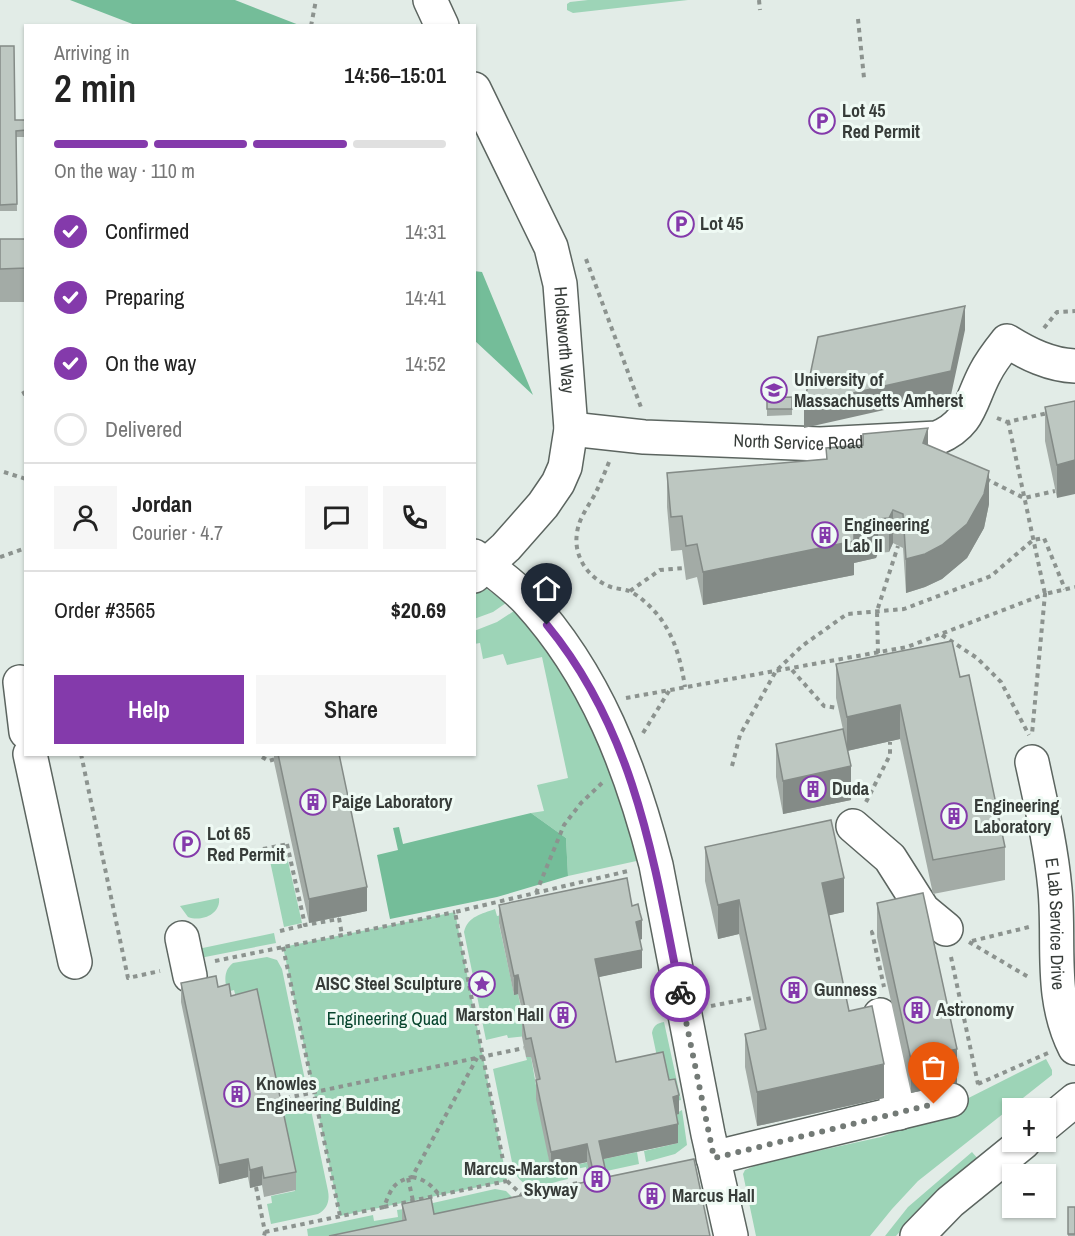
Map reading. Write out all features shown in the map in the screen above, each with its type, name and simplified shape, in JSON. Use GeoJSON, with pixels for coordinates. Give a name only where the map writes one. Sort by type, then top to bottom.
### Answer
{"type":"FeatureCollection","features":[{"type":"Feature","properties":{"kind":"street"},"geometry":{"type":"LineString","coordinates":[[430,0],[441,24]]}},
{"type":"Feature","properties":{"kind":"street","name":"Holdsworth Way"},"geometry":{"type":"LineString","coordinates":[[476,93],[551,247],[560,284],[571,429],[565,467],[558,483],[543,505],[478,566]]}},
{"type":"Feature","properties":{"kind":"street","name":"North Service Road"},"geometry":{"type":"LineString","coordinates":[[571,429],[644,438],[809,444],[937,438],[952,432],[964,420],[985,373],[1007,341],[1026,352],[1059,365],[1075,366]]}},
{"type":"Feature","properties":{"kind":"street"},"geometry":{"type":"LineString","coordinates":[[478,566],[526,599],[557,637],[599,705],[624,758],[645,821],[656,865],[731,1236]]}},
{"type":"Feature","properties":{"kind":"street"},"geometry":{"type":"LineString","coordinates":[[15,682],[24,723]]}},
{"type":"Feature","properties":{"kind":"street"},"geometry":{"type":"LineString","coordinates":[[30,756],[75,962]]}},
{"type":"Feature","properties":{"kind":"street","name":"E Lab Service Drive"},"geometry":{"type":"LineString","coordinates":[[1032,762],[1053,862],[1061,1013],[1074,1046]]}},
{"type":"Feature","properties":{"kind":"street"},"geometry":{"type":"LineString","coordinates":[[853,826],[890,858],[946,927]]}},
{"type":"Feature","properties":{"kind":"street"},"geometry":{"type":"LineString","coordinates":[[182,938],[190,976]]}},
{"type":"Feature","properties":{"kind":"street"},"geometry":{"type":"LineString","coordinates":[[880,1015],[900,1113]]}},
{"type":"Feature","properties":{"kind":"street"},"geometry":{"type":"LineString","coordinates":[[714,1158],[900,1113],[965,1092]]}},
{"type":"Feature","properties":{"kind":"street"},"geometry":{"type":"LineString","coordinates":[[1056,1116],[1075,1100]]}},
{"type":"Feature","properties":{"kind":"street"},"geometry":{"type":"LineString","coordinates":[[917,1236],[950,1202],[1012,1152]]}},
{"type":"Feature","properties":{"kind":"path"},"geometry":{"type":"LineString","coordinates":[[311,24],[316,0]]}},
{"type":"Feature","properties":{"kind":"path"},"geometry":{"type":"LineString","coordinates":[[759,0],[760,10]]}},
{"type":"Feature","properties":{"kind":"path"},"geometry":{"type":"LineString","coordinates":[[858,19],[864,78]]}},
{"type":"Feature","properties":{"kind":"path"},"geometry":{"type":"LineString","coordinates":[[582,250],[643,415]]}},
{"type":"Feature","properties":{"kind":"path"},"geometry":{"type":"LineString","coordinates":[[1039,335],[1058,312],[1075,311]]}},
{"type":"Feature","properties":{"kind":"path"},"geometry":{"type":"LineString","coordinates":[[987,414],[1008,421],[1053,412]]}},
{"type":"Feature","properties":{"kind":"path"},"geometry":{"type":"LineString","coordinates":[[941,634],[977,658],[1001,682],[1031,741],[1045,594],[1008,421]]}},
{"type":"Feature","properties":{"kind":"path"},"geometry":{"type":"LineString","coordinates":[[614,453],[596,494],[582,514],[576,543],[578,555],[585,568],[595,578],[609,586],[630,591],[655,611],[675,641],[685,687]]}},
{"type":"Feature","properties":{"kind":"path"},"geometry":{"type":"LineString","coordinates":[[4,472],[24,478]]}},
{"type":"Feature","properties":{"kind":"path"},"geometry":{"type":"LineString","coordinates":[[979,475],[1024,498],[1055,491]]}},
{"type":"Feature","properties":{"kind":"path"},"geometry":{"type":"LineString","coordinates":[[732,766],[740,735],[776,671],[802,646],[847,614],[904,609],[991,576],[1033,540],[1044,538],[1065,589]]}},
{"type":"Feature","properties":{"kind":"path"},"geometry":{"type":"LineString","coordinates":[[878,664],[877,611],[898,546]]}},
{"type":"Feature","properties":{"kind":"path"},"geometry":{"type":"LineString","coordinates":[[0,557],[24,549]]}},
{"type":"Feature","properties":{"kind":"path"},"geometry":{"type":"LineString","coordinates":[[630,591],[660,570],[684,568]]}},
{"type":"Feature","properties":{"kind":"path"},"geometry":{"type":"LineString","coordinates":[[620,699],[908,647],[1045,594],[1075,587]]}},
{"type":"Feature","properties":{"kind":"path"},"geometry":{"type":"LineString","coordinates":[[792,669],[824,706],[838,708]]}},
{"type":"Feature","properties":{"kind":"path"},"geometry":{"type":"LineString","coordinates":[[539,904],[536,893],[564,825],[581,803],[612,772],[639,740],[669,690]]}},
{"type":"Feature","properties":{"kind":"path"},"geometry":{"type":"LineString","coordinates":[[853,826],[891,755],[890,742]]}},
{"type":"Feature","properties":{"kind":"path"},"geometry":{"type":"LineString","coordinates":[[81,756],[128,978]]}},
{"type":"Feature","properties":{"kind":"path"},"geometry":{"type":"LineString","coordinates":[[262,757],[269,761],[284,757]]}},
{"type":"Feature","properties":{"kind":"path"},"geometry":{"type":"LineString","coordinates":[[262,849],[290,843],[305,925]]}},
{"type":"Feature","properties":{"kind":"path"},"geometry":{"type":"LineString","coordinates":[[340,1215],[283,947],[455,912],[638,868]]}},
{"type":"Feature","properties":{"kind":"path"},"geometry":{"type":"LineString","coordinates":[[455,912],[507,1181],[521,1194],[580,1183]]}},
{"type":"Feature","properties":{"kind":"path"},"geometry":{"type":"LineString","coordinates":[[280,931],[339,918],[342,935]]}},
{"type":"Feature","properties":{"kind":"path"},"geometry":{"type":"LineString","coordinates":[[880,1015],[886,997],[872,932],[893,926],[946,927],[1056,920]]}},
{"type":"Feature","properties":{"kind":"path"},"geometry":{"type":"LineString","coordinates":[[946,927],[1059,995]]}},
{"type":"Feature","properties":{"kind":"path"},"geometry":{"type":"LineString","coordinates":[[946,927],[965,1092],[1040,1056],[1074,1046]]}},
{"type":"Feature","properties":{"kind":"path"},"geometry":{"type":"LineString","coordinates":[[684,1011],[752,998]]}},
{"type":"Feature","properties":{"kind":"path"},"geometry":{"type":"LineString","coordinates":[[276,1100],[524,1048]]}},
{"type":"Feature","properties":{"kind":"path"},"geometry":{"type":"LineString","coordinates":[[414,1203],[410,1177],[477,1058]]}},
{"type":"Feature","properties":{"kind":"path"},"geometry":{"type":"LineString","coordinates":[[384,1207],[395,1185],[400,1180],[410,1177],[428,1183],[439,1195]]}},
{"type":"Feature","properties":{"kind":"path"},"geometry":{"type":"LineString","coordinates":[[256,1187],[264,1234],[340,1215],[414,1203],[439,1195],[507,1181]]}},
{"type":"Feature","properties":{"kind":"green space"},"geometry":{"type":"Polygon","coordinates":[[[70,0],[235,0],[296,24],[132,24],[70,0]]]}},
{"type":"Feature","properties":{"kind":"green space"},"geometry":{"type":"Polygon","coordinates":[[[688,0],[573,13],[567,10],[567,4],[570,2],[688,0]]]}},
{"type":"Feature","properties":{"kind":"green space"},"geometry":{"type":"Polygon","coordinates":[[[476,271],[482,272],[533,395],[476,342],[476,271]]]}},
{"type":"Feature","properties":{"kind":"green space"},"geometry":{"type":"Polygon","coordinates":[[[487,589],[506,603],[493,612],[476,618],[476,593],[487,589]]]}},
{"type":"Feature","properties":{"kind":"green space"},"geometry":{"type":"Polygon","coordinates":[[[514,611],[533,629],[573,688],[611,768],[641,860],[568,876],[566,838],[531,813],[544,811],[537,785],[568,778],[542,657],[507,665],[503,654],[483,659],[480,643],[476,644],[476,630],[497,622],[514,611]]]}},
{"type":"Feature","properties":{"kind":"green space"},"geometry":{"type":"Polygon","coordinates":[[[531,813],[566,838],[568,876],[497,897],[390,919],[377,855],[398,850],[393,828],[399,827],[403,844],[531,813]]]}},
{"type":"Feature","properties":{"kind":"green space"},"geometry":{"type":"Polygon","coordinates":[[[286,852],[302,923],[284,927],[270,861],[279,859],[278,854],[286,852]]]}},
{"type":"Feature","properties":{"kind":"green space"},"geometry":{"type":"Polygon","coordinates":[[[219,898],[217,909],[204,918],[188,917],[180,906],[219,898]]]}},
{"type":"Feature","properties":{"kind":"green space"},"geometry":{"type":"Polygon","coordinates":[[[495,909],[497,916],[514,912],[499,924],[514,994],[518,994],[527,1036],[508,1038],[507,1035],[486,1040],[464,932],[472,919],[495,909]]]}},
{"type":"Feature","properties":{"kind":"green space","name":"Engineering Quad"},"geometry":{"type":"Polygon","coordinates":[[[455,912],[507,1181],[340,1216],[283,947],[455,912]]]}},
{"type":"Feature","properties":{"kind":"green space"},"geometry":{"type":"Polygon","coordinates":[[[274,933],[276,943],[200,958],[198,949],[274,933]]]}},
{"type":"Feature","properties":{"kind":"green space"},"geometry":{"type":"Polygon","coordinates":[[[267,957],[277,960],[282,969],[305,1080],[273,1087],[240,1012],[234,990],[227,992],[225,980],[226,973],[233,963],[267,957]]]}},
{"type":"Feature","properties":{"kind":"green space"},"geometry":{"type":"Polygon","coordinates":[[[664,1022],[681,1100],[676,1101],[660,1071],[652,1033],[656,1025],[664,1022]]]}},
{"type":"Feature","properties":{"kind":"green space"},"geometry":{"type":"Polygon","coordinates":[[[526,1057],[531,1057],[551,1170],[637,1152],[639,1164],[588,1175],[586,1167],[566,1171],[568,1179],[543,1185],[528,1185],[522,1182],[513,1167],[493,1069],[527,1060],[526,1057]]]}},
{"type":"Feature","properties":{"kind":"green space"},"geometry":{"type":"Polygon","coordinates":[[[1046,1059],[1052,1070],[1052,1075],[1023,1098],[1002,1098],[1002,1115],[918,1181],[870,1236],[756,1236],[743,1174],[745,1170],[759,1164],[881,1137],[923,1121],[1046,1059]]]}},
{"type":"Feature","properties":{"kind":"green space"},"geometry":{"type":"Polygon","coordinates":[[[310,1105],[329,1198],[324,1210],[318,1214],[271,1224],[267,1204],[272,1203],[271,1196],[295,1191],[279,1112],[310,1105]]]}},
{"type":"Feature","properties":{"kind":"green space"},"geometry":{"type":"Polygon","coordinates":[[[682,1110],[687,1145],[675,1154],[646,1162],[644,1151],[678,1143],[673,1115],[682,1110]]]}},
{"type":"Feature","properties":{"kind":"green space"},"geometry":{"type":"Polygon","coordinates":[[[972,1152],[978,1159],[921,1208],[896,1236],[885,1236],[908,1207],[972,1152]]]}},
{"type":"Feature","properties":{"kind":"green space"},"geometry":{"type":"Polygon","coordinates":[[[495,1189],[506,1191],[514,1199],[434,1232],[424,1205],[495,1189]]]}},
{"type":"Feature","properties":{"kind":"green space"},"geometry":{"type":"Polygon","coordinates":[[[404,1209],[406,1222],[336,1236],[308,1236],[307,1229],[373,1215],[374,1221],[398,1217],[397,1210],[404,1209]]]}},
{"type":"Feature","properties":{"kind":"building"},"geometry":{"type":"Polygon","coordinates":[[[0,46],[14,46],[15,120],[24,120],[24,130],[16,131],[17,204],[0,205],[0,46]]]}},
{"type":"Feature","properties":{"kind":"building"},"geometry":{"type":"Polygon","coordinates":[[[0,239],[24,239],[24,268],[0,269],[0,239]]]}},
{"type":"Feature","properties":{"kind":"building"},"geometry":{"type":"Polygon","coordinates":[[[965,306],[951,371],[804,404],[818,337],[965,306]]]}},
{"type":"Feature","properties":{"kind":"building"},"geometry":{"type":"Polygon","coordinates":[[[792,397],[792,409],[767,409],[767,398],[792,397]]]}},
{"type":"Feature","properties":{"kind":"building"},"geometry":{"type":"Polygon","coordinates":[[[1075,401],[1075,460],[1057,465],[1045,407],[1075,401]]]}},
{"type":"Feature","properties":{"kind":"building","name":"Engineering Lab II"},"geometry":{"type":"Polygon","coordinates":[[[928,428],[923,443],[989,471],[984,494],[967,524],[942,545],[925,554],[906,559],[903,514],[893,510],[889,518],[878,519],[876,525],[854,529],[854,541],[703,572],[697,544],[686,546],[682,516],[671,517],[667,473],[827,459],[826,448],[863,445],[863,434],[928,428]]]}},
{"type":"Feature","properties":{"kind":"building","name":"Engineering Laboratory"},"geometry":{"type":"Polygon","coordinates":[[[952,641],[960,677],[969,675],[1005,847],[933,860],[900,705],[847,717],[836,664],[952,641]]]}},
{"type":"Feature","properties":{"kind":"building"},"geometry":{"type":"Polygon","coordinates":[[[843,729],[851,766],[783,781],[776,744],[843,729]]]}},
{"type":"Feature","properties":{"kind":"building","name":"Paige Laboratory"},"geometry":{"type":"Polygon","coordinates":[[[278,756],[339,756],[367,887],[309,899],[278,756]]]}},
{"type":"Feature","properties":{"kind":"building","name":"Gunness"},"geometry":{"type":"Polygon","coordinates":[[[831,820],[844,878],[822,883],[849,1011],[872,1006],[884,1064],[757,1092],[745,1034],[766,1029],[739,900],[718,905],[705,847],[831,820]]]}},
{"type":"Feature","properties":{"kind":"building"},"geometry":{"type":"Polygon","coordinates":[[[627,878],[632,906],[638,904],[642,920],[636,922],[642,950],[595,959],[616,1062],[663,1052],[669,1080],[675,1079],[679,1095],[673,1097],[678,1124],[599,1141],[607,1177],[694,1159],[710,1236],[329,1236],[406,1220],[402,1204],[431,1198],[434,1214],[595,1180],[587,1144],[551,1152],[536,1080],[540,1079],[531,1038],[526,1039],[522,1018],[527,1017],[518,975],[514,976],[499,905],[627,878]]]}},
{"type":"Feature","properties":{"kind":"building","name":"Astronomy"},"geometry":{"type":"Polygon","coordinates":[[[923,893],[957,1049],[911,1060],[877,903],[923,893]]]}},
{"type":"Feature","properties":{"kind":"building","name":"Knowles Engineering Bulding"},"geometry":{"type":"Polygon","coordinates":[[[216,976],[218,987],[229,984],[231,996],[257,989],[296,1172],[264,1178],[262,1167],[250,1170],[248,1159],[219,1165],[181,983],[216,976]]]}},
{"type":"Feature","properties":{"kind":"building"},"geometry":{"type":"Polygon","coordinates":[[[1068,1207],[1075,1207],[1075,1234],[1068,1234],[1068,1207]]]}},
{"type":"Feature","properties":{"kind":"way so far"},"geometry":{"type":"LineString","coordinates":[[680,992],[714,1158],[934,1104]]}},
{"type":"Feature","properties":{"kind":"place","name":"Lot 45 Red Permit"},"geometry":{"type":"Point","coordinates":[822,121]}},
{"type":"Feature","properties":{"kind":"place","name":"Lot 45"},"geometry":{"type":"Point","coordinates":[681,224]}},
{"type":"Feature","properties":{"kind":"place","name":"University of Massachusetts Amherst"},"geometry":{"type":"Point","coordinates":[774,390]}},
{"type":"Feature","properties":{"kind":"place","name":"Engineering Lab II"},"geometry":{"type":"Point","coordinates":[825,535]}},
{"type":"Feature","properties":{"kind":"place","name":"Duda"},"geometry":{"type":"Point","coordinates":[813,789]}},
{"type":"Feature","properties":{"kind":"place","name":"Paige Laboratory"},"geometry":{"type":"Point","coordinates":[313,802]}},
{"type":"Feature","properties":{"kind":"place","name":"Engineering Laboratory"},"geometry":{"type":"Point","coordinates":[954,816]}},
{"type":"Feature","properties":{"kind":"place","name":"Lot 65 Red Permit"},"geometry":{"type":"Point","coordinates":[187,844]}},
{"type":"Feature","properties":{"kind":"place","name":"AISC Steel Sculpture"},"geometry":{"type":"Point","coordinates":[482,984]}},
{"type":"Feature","properties":{"kind":"place","name":"Gunness"},"geometry":{"type":"Point","coordinates":[794,990]}},
{"type":"Feature","properties":{"kind":"place","name":"Astronomy"},"geometry":{"type":"Point","coordinates":[917,1010]}},
{"type":"Feature","properties":{"kind":"place","name":"Marston Hall"},"geometry":{"type":"Point","coordinates":[563,1015]}},
{"type":"Feature","properties":{"kind":"place","name":"Knowles Engineering Bulding"},"geometry":{"type":"Point","coordinates":[237,1094]}},
{"type":"Feature","properties":{"kind":"place","name":"Marcus-Marston Skyway"},"geometry":{"type":"Point","coordinates":[597,1179]}},
{"type":"Feature","properties":{"kind":"place","name":"Marcus Hall"},"geometry":{"type":"Point","coordinates":[652,1196]}},
{"type":"Feature","properties":{"kind":"route"},"geometry":{"type":"LineString","coordinates":[[547,625],[580,672],[599,705],[624,758],[645,821],[656,865],[680,992]]}}]}
